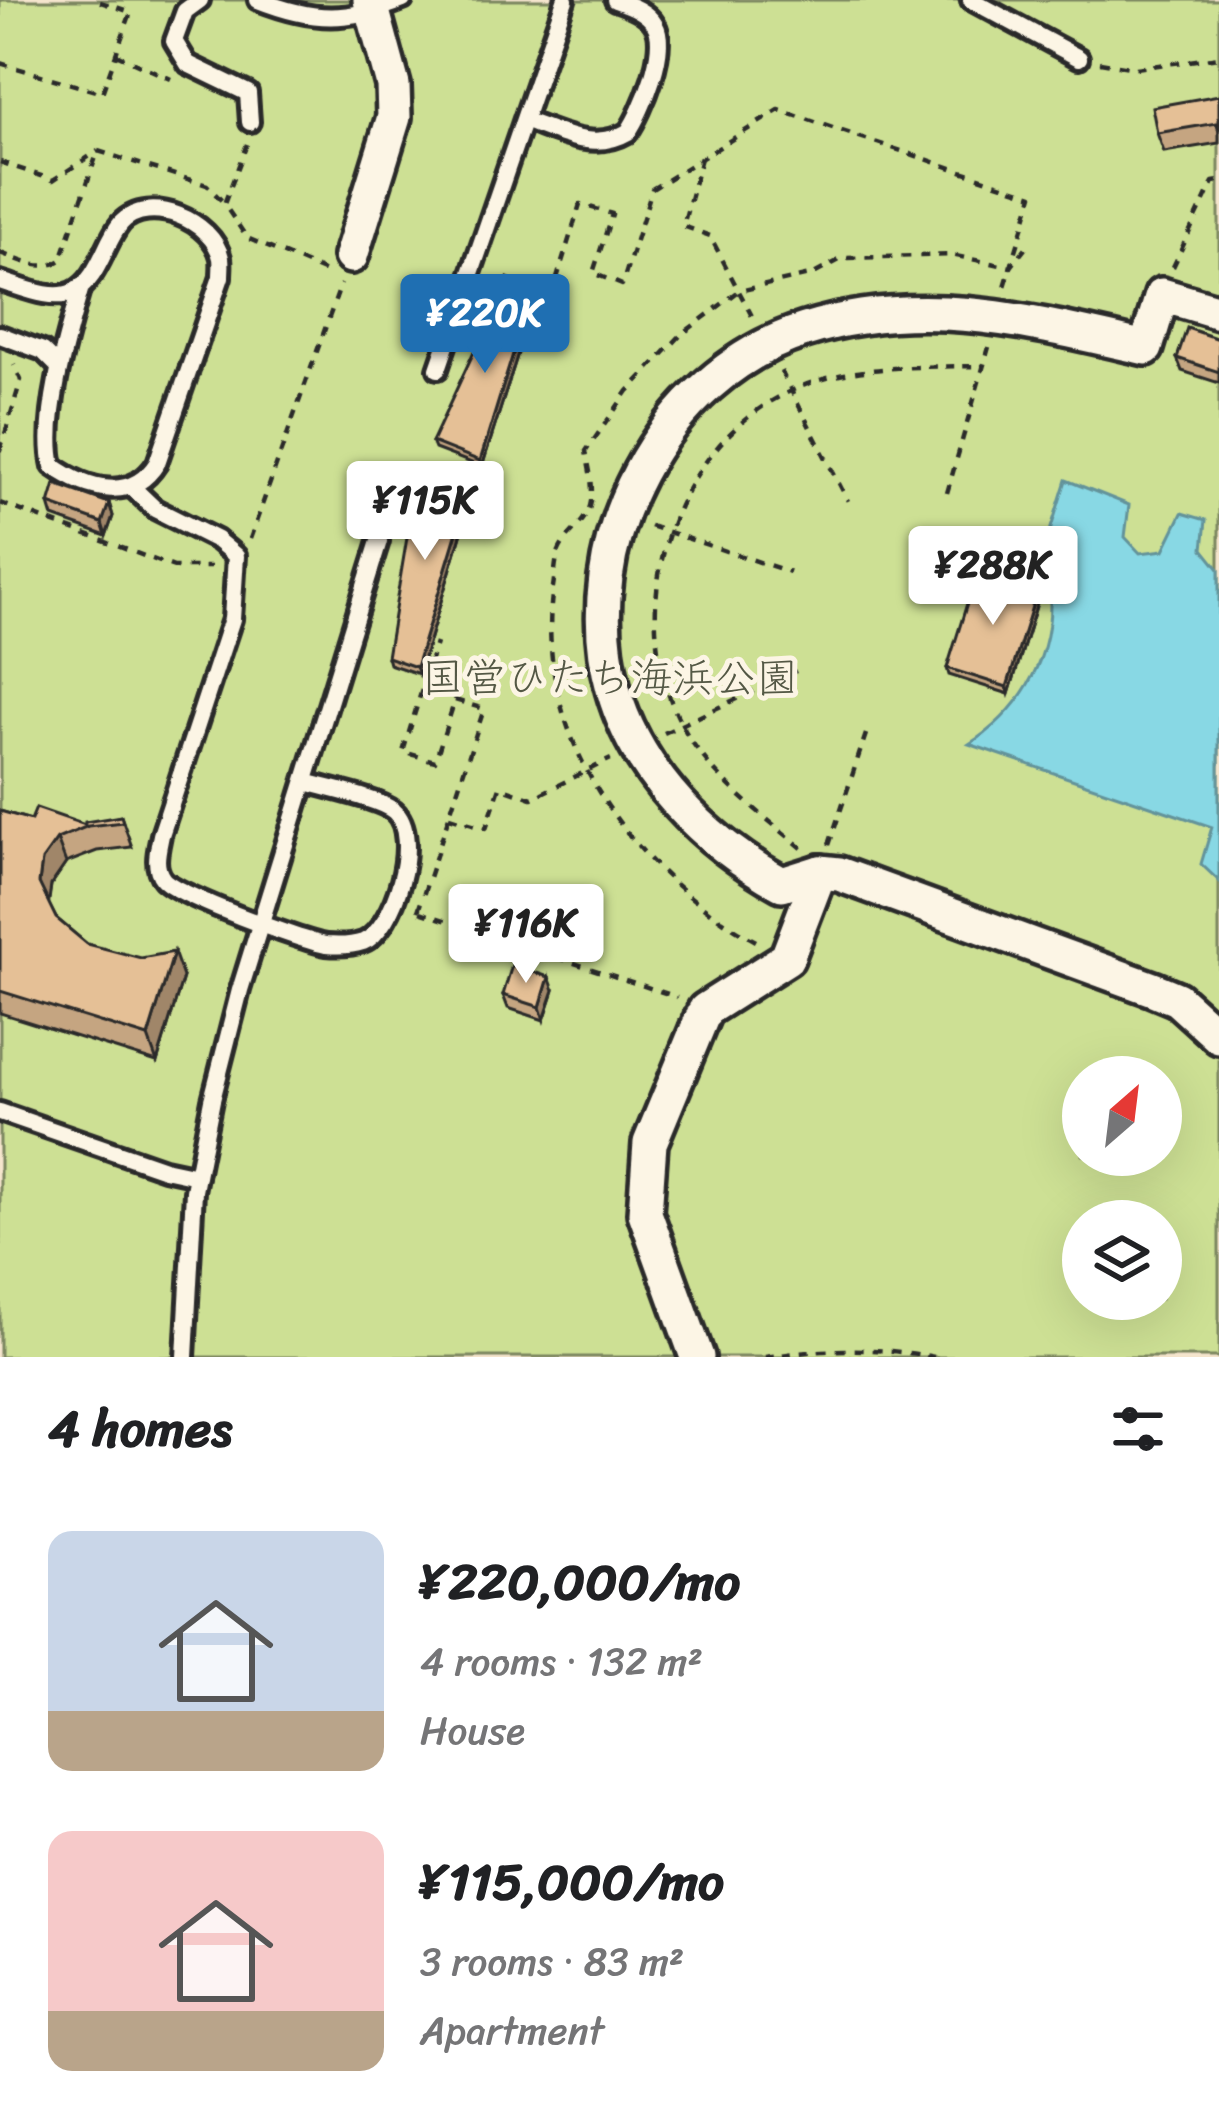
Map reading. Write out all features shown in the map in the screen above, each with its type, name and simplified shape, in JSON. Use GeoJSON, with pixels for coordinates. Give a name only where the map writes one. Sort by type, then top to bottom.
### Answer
{"type":"FeatureCollection","features":[{"type":"Feature","properties":{"kind":"street"},"geometry":{"type":"LineString","coordinates":[[351,256],[394,117],[382,4]]}},
{"type":"Feature","properties":{"kind":"street"},"geometry":{"type":"LineString","coordinates":[[1219,312],[1162,295],[1147,348],[997,317],[924,311],[803,330],[768,346],[727,369],[664,430],[621,515],[605,578],[602,629],[614,691],[638,746],[683,811],[736,859],[782,884],[820,872],[839,874],[1178,999],[1219,1037]]}},
{"type":"Feature","properties":{"kind":"street"},"geometry":{"type":"LineString","coordinates":[[697,1357],[645,1213],[650,1143],[705,1010],[787,958],[820,872]]}},
{"type":"Feature","properties":{"kind":"lane"},"geometry":{"type":"LineString","coordinates":[[200,0],[184,11],[174,41],[188,64],[248,93],[250,122]]}},
{"type":"Feature","properties":{"kind":"lane"},"geometry":{"type":"LineString","coordinates":[[258,0],[288,12],[334,19],[382,4]]}},
{"type":"Feature","properties":{"kind":"lane"},"geometry":{"type":"LineString","coordinates":[[438,369],[565,0]]}},
{"type":"Feature","properties":{"kind":"lane"},"geometry":{"type":"LineString","coordinates":[[526,121],[591,142],[605,143],[628,132],[652,78],[660,40],[646,16],[615,0]]}},
{"type":"Feature","properties":{"kind":"lane"},"geometry":{"type":"LineString","coordinates":[[971,0],[1079,58]]}},
{"type":"Feature","properties":{"kind":"lane"},"geometry":{"type":"LineString","coordinates":[[153,210],[202,230],[221,256],[221,277],[158,463],[147,479],[115,491],[67,476],[53,466],[48,445],[58,366],[81,287],[122,223],[135,213],[153,210]]}},
{"type":"Feature","properties":{"kind":"lane"},"geometry":{"type":"LineString","coordinates":[[0,281],[56,296],[70,295],[81,287]]}},
{"type":"Feature","properties":{"kind":"lane"},"geometry":{"type":"LineString","coordinates":[[0,335],[43,351],[58,366]]}},
{"type":"Feature","properties":{"kind":"lane"},"geometry":{"type":"LineString","coordinates":[[133,488],[154,509],[218,540],[236,556],[238,580],[232,619],[160,835],[157,868],[171,886],[323,944],[348,946],[376,935],[392,904],[407,850],[402,822],[388,807],[306,782]]}},
{"type":"Feature","properties":{"kind":"lane"},"geometry":{"type":"LineString","coordinates":[[185,1357],[197,1176],[240,991],[379,541]]}},
{"type":"Feature","properties":{"kind":"lane"},"geometry":{"type":"LineString","coordinates":[[0,1112],[197,1176]]}},
{"type":"Feature","properties":{"kind":"path"},"geometry":{"type":"LineString","coordinates":[[0,63],[102,93],[131,12],[94,0]]}},
{"type":"Feature","properties":{"kind":"path"},"geometry":{"type":"LineString","coordinates":[[116,54],[174,80]]}},
{"type":"Feature","properties":{"kind":"path"},"geometry":{"type":"LineString","coordinates":[[1079,58],[1136,68],[1219,57]]}},
{"type":"Feature","properties":{"kind":"path"},"geometry":{"type":"LineString","coordinates":[[546,314],[580,204],[612,214],[593,273],[622,285],[652,189],[778,110],[1033,195],[947,493]]}},
{"type":"Feature","properties":{"kind":"path"},"geometry":{"type":"LineString","coordinates":[[224,204],[243,157],[250,122]]}},
{"type":"Feature","properties":{"kind":"path"},"geometry":{"type":"LineString","coordinates":[[98,151],[207,185],[247,238],[343,279],[245,550]]}},
{"type":"Feature","properties":{"kind":"path"},"geometry":{"type":"LineString","coordinates":[[0,163],[53,180],[98,151]]}},
{"type":"Feature","properties":{"kind":"path"},"geometry":{"type":"LineString","coordinates":[[0,253],[38,266],[50,267],[62,260],[98,151]]}},
{"type":"Feature","properties":{"kind":"path"},"geometry":{"type":"LineString","coordinates":[[701,158],[683,226],[710,236],[848,501]]}},
{"type":"Feature","properties":{"kind":"path"},"geometry":{"type":"LineString","coordinates":[[1171,273],[1213,182],[1219,181]]}},
{"type":"Feature","properties":{"kind":"path"},"geometry":{"type":"LineString","coordinates":[[1010,266],[1027,247]]}},
{"type":"Feature","properties":{"kind":"path"},"geometry":{"type":"LineString","coordinates":[[787,958],[721,922],[656,869],[585,772],[555,687],[552,594],[560,548],[589,512],[593,490],[586,451],[628,391],[681,335],[739,291],[814,274],[843,258],[951,255],[1010,266]]}},
{"type":"Feature","properties":{"kind":"path"},"geometry":{"type":"LineString","coordinates":[[0,358],[13,362],[22,380],[0,451]]}},
{"type":"Feature","properties":{"kind":"path"},"geometry":{"type":"LineString","coordinates":[[820,872],[804,851],[726,783],[682,724],[662,671],[657,619],[660,566],[668,532],[690,484],[714,450],[791,391],[836,376],[984,366]]}},
{"type":"Feature","properties":{"kind":"path"},"geometry":{"type":"LineString","coordinates":[[0,502],[173,567],[217,567]]}},
{"type":"Feature","properties":{"kind":"path"},"geometry":{"type":"LineString","coordinates":[[682,537],[790,572]]}},
{"type":"Feature","properties":{"kind":"path"},"geometry":{"type":"LineString","coordinates":[[418,911],[484,710],[455,700],[435,761],[404,752],[436,644]]}},
{"type":"Feature","properties":{"kind":"path"},"geometry":{"type":"LineString","coordinates":[[449,817],[486,828],[500,787],[532,798],[796,671]]}},
{"type":"Feature","properties":{"kind":"path"},"geometry":{"type":"LineString","coordinates":[[835,830],[867,731]]}},
{"type":"Feature","properties":{"kind":"path"},"geometry":{"type":"LineString","coordinates":[[392,904],[663,991],[705,1010]]}},
{"type":"Feature","properties":{"kind":"path"},"geometry":{"type":"LineString","coordinates":[[765,1357],[815,1349],[934,1357]]}},
{"type":"Feature","properties":{"kind":"green space","name":"国営ひたち海浜公園"},"geometry":{"type":"Polygon","coordinates":[[[0,0],[1219,0],[1219,1357],[0,1357],[0,0]]]}},
{"type":"Feature","properties":{"kind":"water"},"geometry":{"type":"Polygon","coordinates":[[[1066,480],[1129,505],[1125,537],[1140,553],[1164,550],[1182,513],[1206,520],[1203,549],[1219,569],[1219,881],[1201,864],[1212,827],[969,744],[1002,718],[1037,667],[1050,605],[1036,541],[1046,544],[1066,480]]]}},
{"type":"Feature","properties":{"kind":"building"},"geometry":{"type":"Polygon","coordinates":[[[1219,95],[1219,133],[1217,123],[1157,133],[1152,107],[1219,95]]]}},
{"type":"Feature","properties":{"kind":"building"},"geometry":{"type":"Polygon","coordinates":[[[508,278],[533,289],[480,461],[432,442],[508,278]]]}},
{"type":"Feature","properties":{"kind":"building"},"geometry":{"type":"Polygon","coordinates":[[[1187,328],[1219,339],[1219,372],[1177,358],[1187,328]]]}},
{"type":"Feature","properties":{"kind":"building"},"geometry":{"type":"Polygon","coordinates":[[[418,472],[470,489],[416,667],[387,657],[418,472]]]}},
{"type":"Feature","properties":{"kind":"building"},"geometry":{"type":"Polygon","coordinates":[[[55,484],[109,503],[102,523],[49,504],[55,484]]]}},
{"type":"Feature","properties":{"kind":"building"},"geometry":{"type":"Polygon","coordinates":[[[978,568],[1038,587],[1007,687],[947,668],[978,568]]]}},
{"type":"Feature","properties":{"kind":"building"},"geometry":{"type":"Polygon","coordinates":[[[36,808],[85,825],[121,816],[123,822],[88,826],[57,839],[42,860],[39,883],[56,918],[87,944],[141,958],[174,952],[148,1037],[0,991],[0,811],[31,820],[36,808]]]}},
{"type":"Feature","properties":{"kind":"building"},"geometry":{"type":"Polygon","coordinates":[[[512,965],[549,977],[540,1007],[503,995],[512,965]]]}}]}
